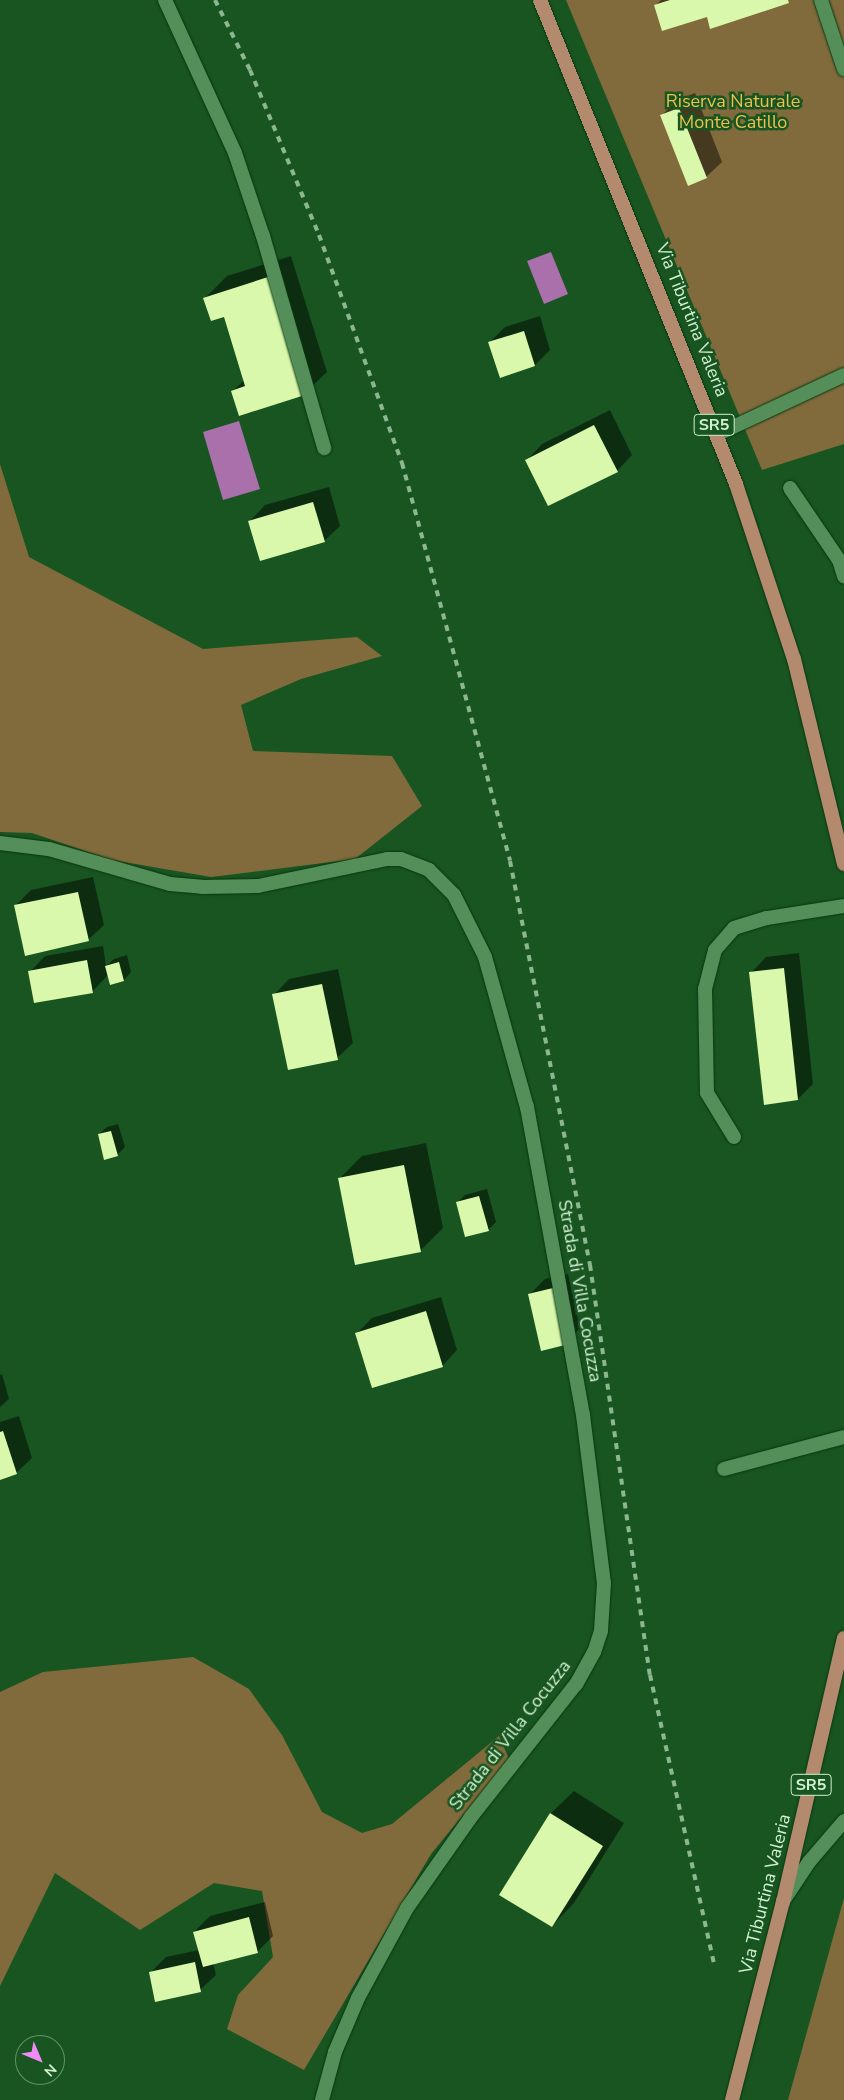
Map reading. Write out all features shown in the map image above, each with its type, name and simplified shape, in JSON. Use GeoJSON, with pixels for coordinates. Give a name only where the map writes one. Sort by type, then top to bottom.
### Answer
{"type":"FeatureCollection","features":[{"type":"Feature","properties":{"kind":"main road","name":"Via Tiburtina Valeria"},"geometry":{"type":"LineString","coordinates":[[540,0],[718,434],[794,659],[844,864]]}},
{"type":"Feature","properties":{"kind":"main road","name":"Via Tiburtina Valeria"},"geometry":{"type":"LineString","coordinates":[[732,2100],[842,1670],[844,1638]]}},
{"type":"Feature","properties":{"kind":"street"},"geometry":{"type":"LineString","coordinates":[[165,0],[238,161],[296,347],[324,448]]}},
{"type":"Feature","properties":{"kind":"street"},"geometry":{"type":"LineString","coordinates":[[821,0],[844,69]]}},
{"type":"Feature","properties":{"kind":"street"},"geometry":{"type":"LineString","coordinates":[[718,434],[844,375]]}},
{"type":"Feature","properties":{"kind":"street"},"geometry":{"type":"LineString","coordinates":[[790,488],[839,551],[844,576]]}},
{"type":"Feature","properties":{"kind":"street","name":"Strada di Villa Cocuzza"},"geometry":{"type":"LineString","coordinates":[[0,842],[49,849],[152,880],[202,887],[226,888],[274,883],[387,859],[401,860],[429,870],[454,895],[485,957],[527,1107],[583,1415],[604,1583],[601,1630],[589,1662],[576,1684],[471,1817],[408,1908],[354,2007],[335,2052],[322,2100]]}},
{"type":"Feature","properties":{"kind":"street"},"geometry":{"type":"LineString","coordinates":[[734,1138],[707,1093],[705,989],[715,950],[734,928],[767,918],[844,906]]}},
{"type":"Feature","properties":{"kind":"street"},"geometry":{"type":"LineString","coordinates":[[724,1469],[844,1437]]}},
{"type":"Feature","properties":{"kind":"street"},"geometry":{"type":"LineString","coordinates":[[783,1902],[809,1862],[844,1821]]}},
{"type":"Feature","properties":{"kind":"green space","name":"Riserva Naturale Monte Catillo"},"geometry":{"type":"Polygon","coordinates":[[[566,0],[844,0],[844,444],[762,470],[566,0]]]}},
{"type":"Feature","properties":{"kind":"green space"},"geometry":{"type":"Polygon","coordinates":[[[0,464],[29,557],[203,649],[357,637],[382,656],[301,679],[241,705],[253,751],[392,756],[422,806],[355,859],[211,877],[112,860],[32,833],[0,832],[0,464]]]}},
{"type":"Feature","properties":{"kind":"green space"},"geometry":{"type":"Polygon","coordinates":[[[193,1657],[249,1689],[282,1735],[322,1812],[362,1833],[392,1824],[499,1736],[509,1759],[431,1854],[304,2070],[227,2029],[238,1995],[273,1957],[262,1891],[214,1883],[140,1930],[55,1873],[0,1986],[0,1692],[43,1672],[193,1657]]]}},
{"type":"Feature","properties":{"kind":"green space"},"geometry":{"type":"Polygon","coordinates":[[[844,1898],[844,2100],[788,2100],[844,1898]]]}},
{"type":"Feature","properties":{"kind":"shaded area"},"geometry":{"type":"Polygon","coordinates":[[[551,252],[568,294],[544,304],[527,261],[551,252]]]}},
{"type":"Feature","properties":{"kind":"shaded area"},"geometry":{"type":"Polygon","coordinates":[[[239,421],[260,489],[223,500],[203,432],[239,421]]]}},
{"type":"Feature","properties":{"kind":"building"},"geometry":{"type":"Polygon","coordinates":[[[670,0],[788,0],[789,3],[710,29],[707,17],[662,31],[654,5],[670,0]]]}},
{"type":"Feature","properties":{"kind":"building"},"geometry":{"type":"Polygon","coordinates":[[[679,108],[707,178],[688,186],[660,115],[679,108]]]}},
{"type":"Feature","properties":{"kind":"building"},"geometry":{"type":"Polygon","coordinates":[[[268,277],[305,395],[239,416],[231,391],[245,386],[224,317],[211,321],[203,298],[268,277]]]}},
{"type":"Feature","properties":{"kind":"building"},"geometry":{"type":"Polygon","coordinates":[[[524,331],[535,366],[500,378],[488,342],[524,331]]]}},
{"type":"Feature","properties":{"kind":"building"},"geometry":{"type":"Polygon","coordinates":[[[594,425],[618,472],[548,506],[525,460],[594,425]]]}},
{"type":"Feature","properties":{"kind":"building"},"geometry":{"type":"Polygon","coordinates":[[[313,502],[325,542],[260,561],[248,521],[313,502]]]}},
{"type":"Feature","properties":{"kind":"building"},"geometry":{"type":"Polygon","coordinates":[[[78,892],[89,941],[25,956],[14,905],[78,892]]]}},
{"type":"Feature","properties":{"kind":"building"},"geometry":{"type":"Polygon","coordinates":[[[87,960],[93,993],[34,1003],[28,971],[87,960]]]}},
{"type":"Feature","properties":{"kind":"building"},"geometry":{"type":"Polygon","coordinates":[[[119,962],[124,981],[110,985],[105,966],[119,962]]]}},
{"type":"Feature","properties":{"kind":"building"},"geometry":{"type":"Polygon","coordinates":[[[784,968],[798,1100],[764,1105],[749,972],[784,968]]]}},
{"type":"Feature","properties":{"kind":"building"},"geometry":{"type":"Polygon","coordinates":[[[322,984],[338,1060],[288,1070],[272,994],[322,984]]]}},
{"type":"Feature","properties":{"kind":"building"},"geometry":{"type":"Polygon","coordinates":[[[111,1131],[118,1156],[104,1160],[98,1134],[111,1131]]]}},
{"type":"Feature","properties":{"kind":"building"},"geometry":{"type":"Polygon","coordinates":[[[404,1165],[421,1252],[355,1265],[338,1178],[404,1165]]]}},
{"type":"Feature","properties":{"kind":"building"},"geometry":{"type":"Polygon","coordinates":[[[479,1196],[489,1231],[465,1237],[456,1202],[479,1196]]]}},
{"type":"Feature","properties":{"kind":"building"},"geometry":{"type":"Polygon","coordinates":[[[553,1288],[565,1345],[541,1351],[528,1294],[553,1288]]]}},
{"type":"Feature","properties":{"kind":"building"},"geometry":{"type":"Polygon","coordinates":[[[426,1311],[443,1367],[372,1388],[355,1333],[426,1311]]]}},
{"type":"Feature","properties":{"kind":"building"},"geometry":{"type":"Polygon","coordinates":[[[3,1431],[17,1474],[0,1480],[0,1432],[3,1431]]]}},
{"type":"Feature","properties":{"kind":"building"},"geometry":{"type":"Polygon","coordinates":[[[550,1813],[603,1846],[552,1927],[499,1895],[550,1813]]]}},
{"type":"Feature","properties":{"kind":"building"},"geometry":{"type":"Polygon","coordinates":[[[249,1917],[258,1953],[203,1967],[193,1932],[249,1917]]]}},
{"type":"Feature","properties":{"kind":"building"},"geometry":{"type":"Polygon","coordinates":[[[195,1962],[201,1992],[155,2002],[149,1972],[195,1962]]]}},
{"type":"Feature","properties":{"kind":"railway"},"geometry":{"type":"LineString","coordinates":[[215,0],[250,70],[319,235],[402,463],[510,861],[590,1265],[650,1675],[714,1963]]}}]}
